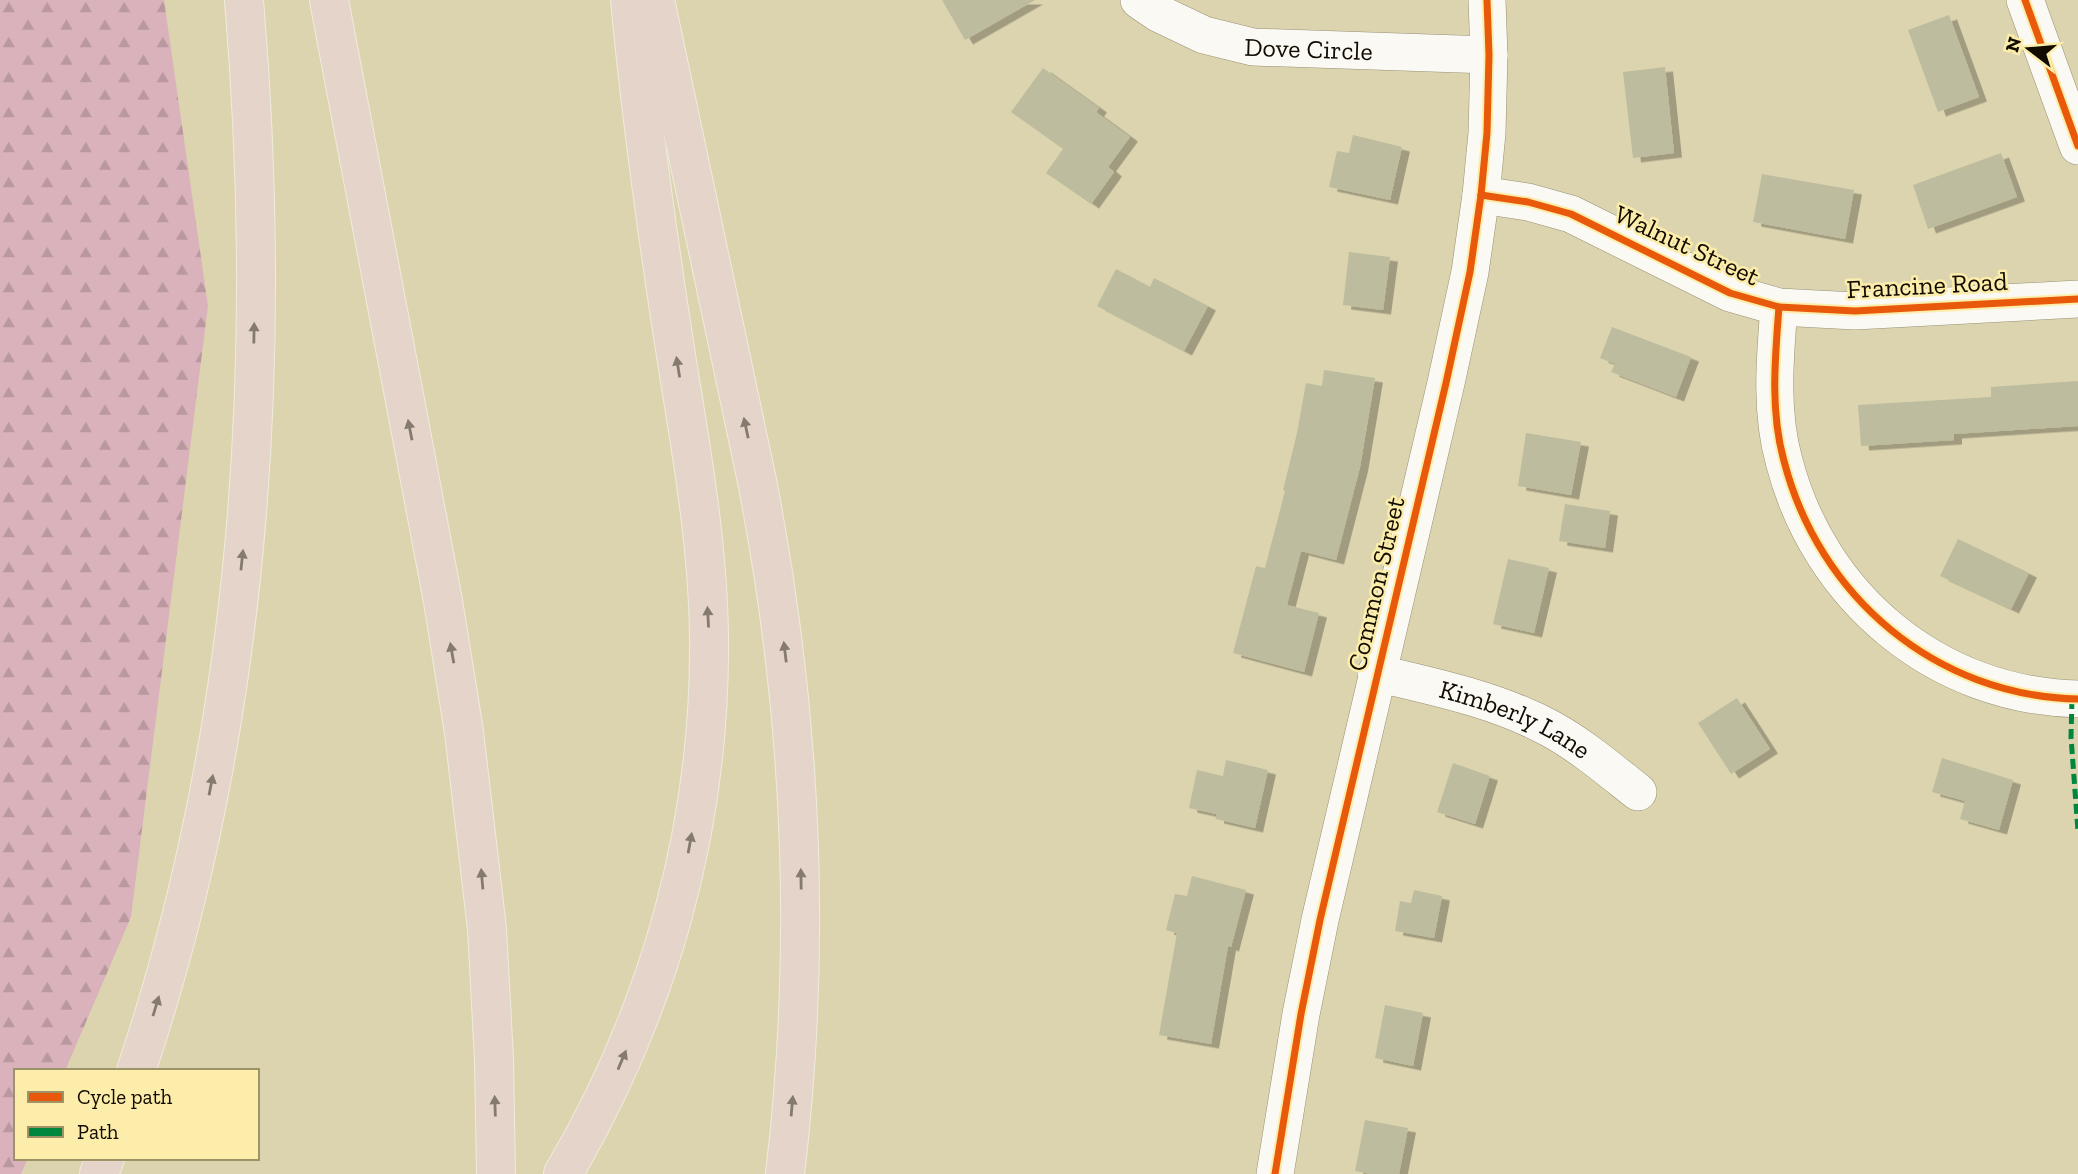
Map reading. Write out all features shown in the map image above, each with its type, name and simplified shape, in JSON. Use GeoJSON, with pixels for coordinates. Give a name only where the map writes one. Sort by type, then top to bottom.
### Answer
{"type":"FeatureCollection","features":[{"type":"Feature","properties":{"kind":"highway"},"geometry":{"type":"LineString","coordinates":[[137,1069],[182,914],[211,785],[232,651],[242,558],[253,386],[255,251],[252,119],[244,0]]}},
{"type":"Feature","properties":{"kind":"highway"},"geometry":{"type":"LineString","coordinates":[[328,0],[443,601],[464,732],[486,929],[494,1059],[496,1174]]}},
{"type":"Feature","properties":{"kind":"highway"},"geometry":{"type":"LineString","coordinates":[[563,1174],[608,1091],[660,963],[675,911],[698,797],[707,716],[709,636],[704,553],[649,175],[630,0]]}},
{"type":"Feature","properties":{"kind":"highway"},"geometry":{"type":"LineString","coordinates":[[655,0],[757,481],[770,548],[788,681],[795,751],[801,883],[795,1072],[785,1174]]}},
{"type":"Feature","properties":{"kind":"street","name":"Dove Circle"},"geometry":{"type":"LineString","coordinates":[[1139,0],[1158,13],[1204,35],[1254,47],[1280,50],[1489,55]]}},
{"type":"Feature","properties":{"kind":"street","name":"Common Street"},"geometry":{"type":"LineString","coordinates":[[1275,1174],[1300,1014],[1376,673],[1463,306],[1482,195],[1487,133],[1487,0]]}},
{"type":"Feature","properties":{"kind":"street"},"geometry":{"type":"LineString","coordinates":[[2025,0],[2078,146]]}},
{"type":"Feature","properties":{"kind":"street","name":"Walnut Street"},"geometry":{"type":"LineString","coordinates":[[1482,195],[1528,202],[1571,214],[1730,293],[1779,307],[1775,386],[1783,460],[1808,525],[1834,568],[1866,608],[1884,625],[1903,641],[1942,665],[2008,689],[2078,699]]}},
{"type":"Feature","properties":{"kind":"street","name":"Francine Road"},"geometry":{"type":"LineString","coordinates":[[1779,307],[1855,311],[2078,299]]}},
{"type":"Feature","properties":{"kind":"street","name":"Kimberly Lane"},"geometry":{"type":"LineString","coordinates":[[1376,673],[1464,696],[1548,727],[1591,755],[1638,792]]}},
{"type":"Feature","properties":{"kind":"green space"},"geometry":{"type":"Polygon","coordinates":[[[0,0],[164,0],[208,306],[131,917],[66,1069],[14,1069],[14,1160],[27,1160],[21,1174],[0,1174],[0,0]]]}},
{"type":"Feature","properties":{"kind":"building"},"geometry":{"type":"Polygon","coordinates":[[[942,0],[1035,0],[965,40],[942,0]]]}},
{"type":"Feature","properties":{"kind":"building"},"geometry":{"type":"Polygon","coordinates":[[[1949,15],[1979,97],[1938,112],[1908,30],[1949,15]]]}},
{"type":"Feature","properties":{"kind":"building"},"geometry":{"type":"Polygon","coordinates":[[[1665,67],[1674,153],[1633,158],[1623,72],[1665,67]]]}},
{"type":"Feature","properties":{"kind":"building"},"geometry":{"type":"Polygon","coordinates":[[[1043,68],[1099,108],[1096,112],[1130,137],[1108,167],[1114,172],[1091,204],[1046,173],[1063,149],[1011,112],[1043,68]]]}},
{"type":"Feature","properties":{"kind":"building"},"geometry":{"type":"Polygon","coordinates":[[[1353,135],[1402,147],[1390,200],[1329,187],[1337,151],[1349,153],[1353,135]]]}},
{"type":"Feature","properties":{"kind":"building"},"geometry":{"type":"Polygon","coordinates":[[[2001,153],[2017,197],[1928,229],[1913,185],[2001,153]]]}},
{"type":"Feature","properties":{"kind":"building"},"geometry":{"type":"Polygon","coordinates":[[[1762,174],[1854,190],[1845,239],[1753,222],[1762,174]]]}},
{"type":"Feature","properties":{"kind":"building"},"geometry":{"type":"Polygon","coordinates":[[[1349,252],[1390,257],[1383,310],[1343,305],[1349,252]]]}},
{"type":"Feature","properties":{"kind":"building"},"geometry":{"type":"Polygon","coordinates":[[[1116,269],[1150,287],[1154,278],[1208,306],[1184,351],[1097,306],[1116,269]]]}},
{"type":"Feature","properties":{"kind":"building"},"geometry":{"type":"Polygon","coordinates":[[[1612,327],[1691,357],[1676,397],[1611,372],[1615,364],[1600,358],[1612,327]]]}},
{"type":"Feature","properties":{"kind":"building"},"geometry":{"type":"Polygon","coordinates":[[[1324,370],[1375,378],[1360,467],[1336,560],[1301,551],[1287,605],[1319,613],[1304,672],[1233,653],[1256,566],[1265,568],[1285,491],[1283,490],[1306,383],[1322,386],[1324,370]]]}},
{"type":"Feature","properties":{"kind":"building"},"geometry":{"type":"Polygon","coordinates":[[[2078,381],[2078,426],[1954,434],[1954,440],[1861,446],[1858,405],[1991,397],[1991,387],[2078,381]]]}},
{"type":"Feature","properties":{"kind":"building"},"geometry":{"type":"Polygon","coordinates":[[[1526,433],[1581,442],[1571,495],[1518,486],[1526,433]]]}},
{"type":"Feature","properties":{"kind":"building"},"geometry":{"type":"Polygon","coordinates":[[[1565,504],[1610,511],[1605,548],[1559,541],[1565,504]]]}},
{"type":"Feature","properties":{"kind":"building"},"geometry":{"type":"Polygon","coordinates":[[[1958,539],[2029,573],[2011,609],[1940,576],[1958,539]]]}},
{"type":"Feature","properties":{"kind":"building"},"geometry":{"type":"Polygon","coordinates":[[[1508,559],[1549,568],[1534,633],[1493,624],[1508,559]]]}},
{"type":"Feature","properties":{"kind":"building"},"geometry":{"type":"Polygon","coordinates":[[[1737,698],[1770,749],[1731,774],[1698,723],[1737,698]]]}},
{"type":"Feature","properties":{"kind":"building"},"geometry":{"type":"Polygon","coordinates":[[[1942,758],[2013,780],[1999,830],[1960,819],[1965,801],[1932,792],[1942,758]]]}},
{"type":"Feature","properties":{"kind":"building"},"geometry":{"type":"Polygon","coordinates":[[[1226,760],[1268,770],[1255,828],[1216,819],[1216,814],[1189,808],[1197,770],[1223,776],[1226,760]]]}},
{"type":"Feature","properties":{"kind":"building"},"geometry":{"type":"Polygon","coordinates":[[[1453,763],[1490,776],[1475,824],[1437,812],[1453,763]]]}},
{"type":"Feature","properties":{"kind":"building"},"geometry":{"type":"Polygon","coordinates":[[[1192,876],[1246,890],[1231,947],[1228,946],[1211,1044],[1159,1035],[1177,933],[1166,930],[1175,894],[1187,896],[1192,876]]]}},
{"type":"Feature","properties":{"kind":"building"},"geometry":{"type":"Polygon","coordinates":[[[1414,890],[1442,896],[1434,938],[1395,931],[1400,901],[1411,903],[1414,890]]]}},
{"type":"Feature","properties":{"kind":"building"},"geometry":{"type":"Polygon","coordinates":[[[1385,1005],[1423,1013],[1413,1066],[1375,1058],[1385,1005]]]}},
{"type":"Feature","properties":{"kind":"building"},"geometry":{"type":"Polygon","coordinates":[[[1365,1120],[1408,1128],[1399,1174],[1355,1171],[1365,1120]]]}},
{"type":"Feature","properties":{"kind":"marked path"},"geometry":{"type":"LineString","coordinates":[[2072,699],[2071,737],[2078,831]]}},
{"type":"Feature","properties":{"kind":"cycle path"},"geometry":{"type":"LineString","coordinates":[[1275,1174],[1301,1014],[1320,920],[1470,272],[1487,133],[1487,0]]}},
{"type":"Feature","properties":{"kind":"cycle path"},"geometry":{"type":"LineString","coordinates":[[2025,0],[2078,146]]}},
{"type":"Feature","properties":{"kind":"cycle path"},"geometry":{"type":"LineString","coordinates":[[1481,195],[1528,202],[1571,214],[1730,293],[1779,307],[1855,311],[2078,299]]}},
{"type":"Feature","properties":{"kind":"cycle path"},"geometry":{"type":"LineString","coordinates":[[1779,307],[1775,404],[1784,461],[1801,510],[1825,555],[1855,595],[1891,630],[1932,658],[1977,680],[2026,693],[2078,699]]}}]}
